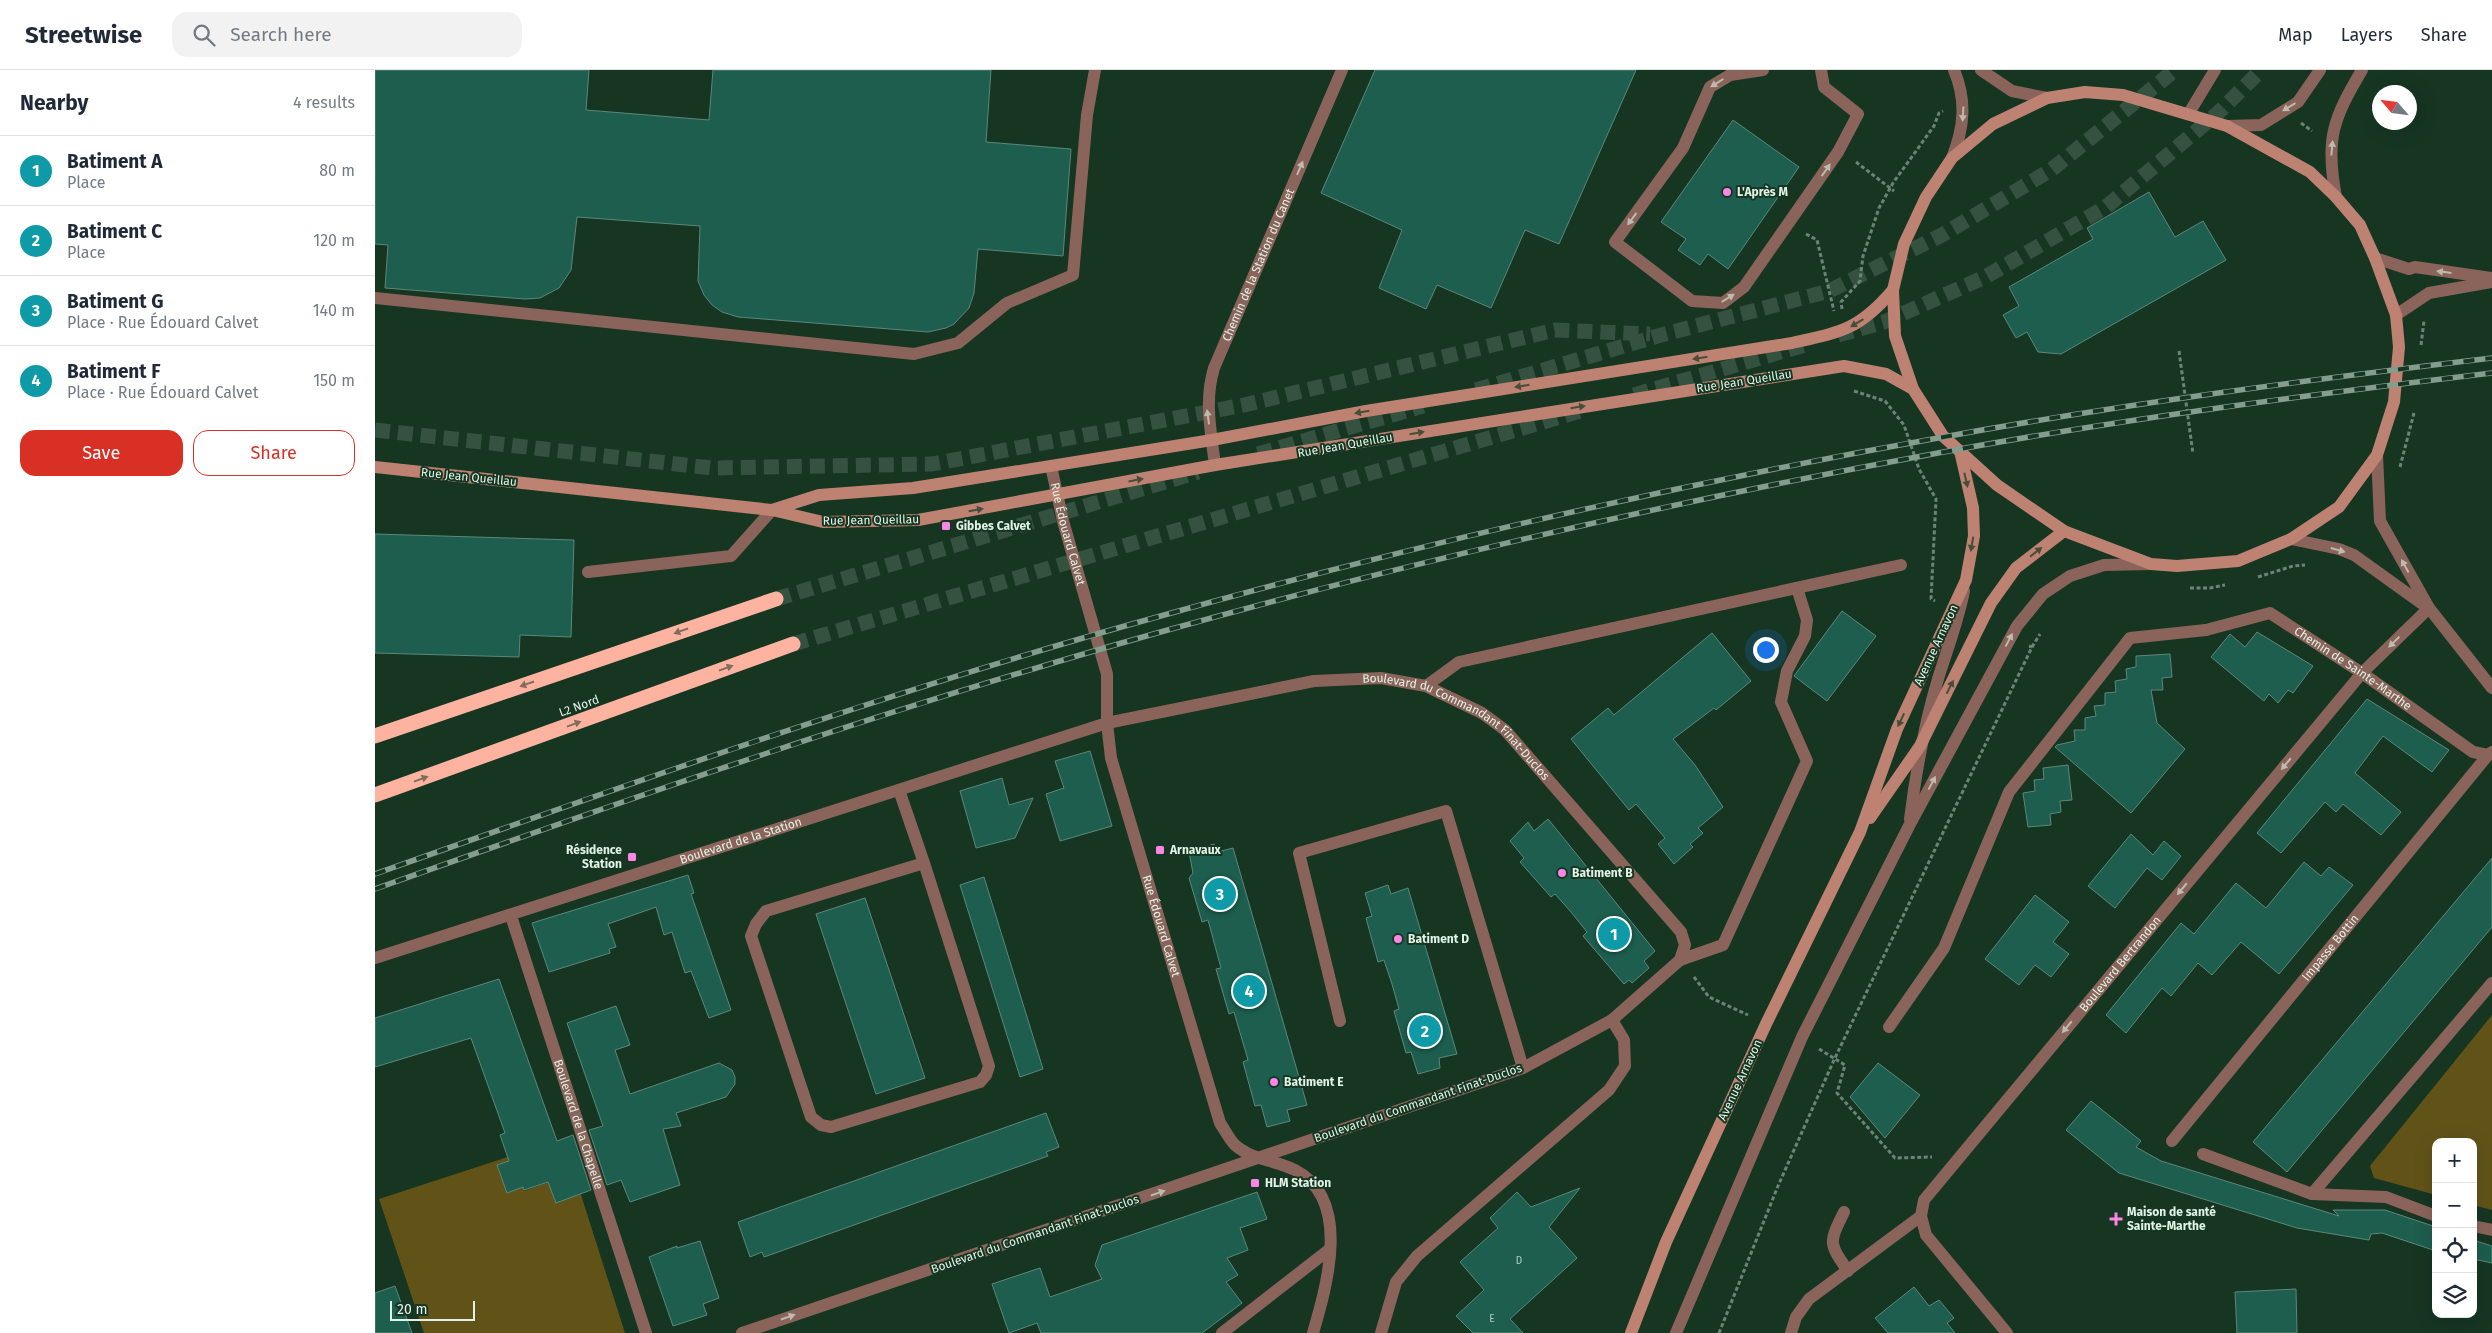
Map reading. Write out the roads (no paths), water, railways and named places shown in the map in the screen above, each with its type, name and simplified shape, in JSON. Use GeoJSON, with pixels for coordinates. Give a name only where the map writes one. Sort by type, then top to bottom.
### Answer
{"type":"FeatureCollection","features":[{"type":"Feature","properties":{"kind":"highway"},"geometry":{"type":"LineString","coordinates":[[375,736],[777,599]]}},
{"type":"Feature","properties":{"kind":"highway","name":"L2 Nord"},"geometry":{"type":"LineString","coordinates":[[375,796],[793,644]]}},
{"type":"Feature","properties":{"kind":"main road"},"geometry":{"type":"LineString","coordinates":[[2085,92],[2123,95],[2189,113],[2227,126],[2310,172],[2360,225],[2375,258],[2395,315],[2399,347],[2394,402],[2377,455],[2339,508],[2291,540],[2238,561],[2177,566],[2151,564],[2064,531],[1997,485],[1943,436],[1913,389],[1895,336],[1893,290],[1904,244],[1926,197],[1952,158],[1993,124],[2047,98],[2085,92]]}},
{"type":"Feature","properties":{"kind":"main road","name":"Rue Jean Queillau"},"geometry":{"type":"LineString","coordinates":[[773,510],[819,495],[913,488],[1212,440],[1366,411],[1792,343],[1838,333],[1859,323],[1877,309],[1893,290]]}},
{"type":"Feature","properties":{"kind":"main road","name":"Rue Jean Queillau"},"geometry":{"type":"LineString","coordinates":[[375,467],[773,510],[823,522],[918,520],[1215,465],[1844,366],[1886,374],[1913,389]]}},
{"type":"Feature","properties":{"kind":"main road","name":"Avenue Arnavon"},"geometry":{"type":"LineString","coordinates":[[1631,1333],[1666,1242],[1766,1024],[1860,832],[1897,729],[1965,580],[1974,536],[1973,508],[1960,451]]}},
{"type":"Feature","properties":{"kind":"main road","name":"Avenue Arnavon"},"geometry":{"type":"LineString","coordinates":[[1860,832],[1920,746],[1991,603],[2016,568],[2064,531]]}},
{"type":"Feature","properties":{"kind":"street"},"geometry":{"type":"LineString","coordinates":[[375,298],[914,354],[958,342],[1007,303],[1073,275],[1087,115],[1095,70]]}},
{"type":"Feature","properties":{"kind":"street","name":"Chemin de la Station du Canet"},"geometry":{"type":"LineString","coordinates":[[1215,465],[1207,406],[1209,383],[1342,70]]}},
{"type":"Feature","properties":{"kind":"street"},"geometry":{"type":"LineString","coordinates":[[1763,70],[1730,75],[1710,86],[1683,148],[1615,242],[1692,301],[1723,302],[1744,287],[1838,152],[1853,127],[1858,114],[1824,87],[1821,70]]}},
{"type":"Feature","properties":{"kind":"street"},"geometry":{"type":"LineString","coordinates":[[1952,158],[1961,136],[1963,115],[1963,99],[1954,70]]}},
{"type":"Feature","properties":{"kind":"street"},"geometry":{"type":"LineString","coordinates":[[1981,70],[2012,90],[2047,98]]}},
{"type":"Feature","properties":{"kind":"street"},"geometry":{"type":"LineString","coordinates":[[2189,113],[2215,70]]}},
{"type":"Feature","properties":{"kind":"street"},"geometry":{"type":"LineString","coordinates":[[2227,126],[2261,125],[2299,102],[2320,70]]}},
{"type":"Feature","properties":{"kind":"street"},"geometry":{"type":"LineString","coordinates":[[2335,197],[2330,166],[2335,120],[2362,70]]}},
{"type":"Feature","properties":{"kind":"street"},"geometry":{"type":"LineString","coordinates":[[2375,258],[2409,269],[2415,267],[2492,278]]}},
{"type":"Feature","properties":{"kind":"street"},"geometry":{"type":"LineString","coordinates":[[2395,315],[2429,294],[2492,282]]}},
{"type":"Feature","properties":{"kind":"street"},"geometry":{"type":"LineString","coordinates":[[2377,455],[2380,521],[2429,608],[2492,688]]}},
{"type":"Feature","properties":{"kind":"street","name":"Rue Édouard Calvet"},"geometry":{"type":"LineString","coordinates":[[1051,466],[1085,602],[1107,674],[1107,723],[1111,758],[1220,1123],[1235,1145],[1260,1159],[1295,1170],[1317,1186],[1327,1206],[1330,1249],[1327,1283],[1313,1333]]}},
{"type":"Feature","properties":{"kind":"street"},"geometry":{"type":"LineString","coordinates":[[588,572],[731,556],[773,510]]}},
{"type":"Feature","properties":{"kind":"street"},"geometry":{"type":"LineString","coordinates":[[2291,540],[2339,549],[2354,555],[2429,608]]}},
{"type":"Feature","properties":{"kind":"street"},"geometry":{"type":"LineString","coordinates":[[1676,1333],[1802,1037],[1909,826],[2017,626],[2043,594],[2070,576],[2104,565],[2151,564]]}},
{"type":"Feature","properties":{"kind":"street"},"geometry":{"type":"LineString","coordinates":[[1426,686],[1459,662],[1901,565]]}},
{"type":"Feature","properties":{"kind":"street"},"geometry":{"type":"LineString","coordinates":[[1909,826],[1920,746],[1937,680],[1959,616],[1965,580]]}},
{"type":"Feature","properties":{"kind":"street"},"geometry":{"type":"LineString","coordinates":[[1680,960],[1723,945],[1807,761],[1781,702],[1787,671],[1805,636],[1807,620],[1797,588]]}},
{"type":"Feature","properties":{"kind":"street","name":"Boulevard Bertrandon"},"geometry":{"type":"LineString","coordinates":[[1921,1216],[1924,1200],[1954,1163],[2362,673],[2429,608]]}},
{"type":"Feature","properties":{"kind":"street","name":"Chemin de Sainte-Marthe"},"geometry":{"type":"LineString","coordinates":[[1889,1027],[1944,948],[2009,792],[2130,638],[2206,630],[2270,613],[2362,673],[2473,752],[2490,753]]}},
{"type":"Feature","properties":{"kind":"street","name":"Boulevard du Commandant Finat-Duclos"},"geometry":{"type":"LineString","coordinates":[[742,1333],[1260,1159],[1523,1068],[1612,1020],[1680,960],[1685,945],[1681,932],[1505,730],[1482,714],[1426,686],[1381,678],[1315,681],[1107,723]]}},
{"type":"Feature","properties":{"kind":"street","name":"Boulevard de la Station"},"geometry":{"type":"LineString","coordinates":[[375,958],[511,916],[1107,723]]}},
{"type":"Feature","properties":{"kind":"street","name":"Impasse Bottin"},"geometry":{"type":"LineString","coordinates":[[2172,1141],[2490,753]]}},
{"type":"Feature","properties":{"kind":"street"},"geometry":{"type":"LineString","coordinates":[[899,790],[925,863],[989,1066],[987,1075],[980,1082],[831,1127],[821,1125],[811,1117],[751,936],[756,924],[766,911],[925,863]]}},
{"type":"Feature","properties":{"kind":"street"},"geometry":{"type":"LineString","coordinates":[[1340,1021],[1299,853],[1446,811],[1523,1068]]}},
{"type":"Feature","properties":{"kind":"street","name":"Boulevard de la Chapelle"},"geometry":{"type":"LineString","coordinates":[[511,916],[646,1333]]}},
{"type":"Feature","properties":{"kind":"street"},"geometry":{"type":"LineString","coordinates":[[2312,1194],[2492,983]]}},
{"type":"Feature","properties":{"kind":"street"},"geometry":{"type":"LineString","coordinates":[[1381,1333],[1396,1282],[1417,1256],[1609,1090],[1625,1066],[1624,1040],[1612,1020]]}},
{"type":"Feature","properties":{"kind":"street"},"geometry":{"type":"LineString","coordinates":[[2203,1154],[2312,1194],[2386,1197],[2432,1214]]}},
{"type":"Feature","properties":{"kind":"street"},"geometry":{"type":"LineString","coordinates":[[1844,1212],[1832,1237],[1834,1250],[1848,1271]]}},
{"type":"Feature","properties":{"kind":"street"},"geometry":{"type":"LineString","coordinates":[[1791,1333],[1796,1317],[1809,1299],[1921,1216],[1926,1235],[2007,1333]]}},
{"type":"Feature","properties":{"kind":"street"},"geometry":{"type":"LineString","coordinates":[[2477,1227],[2492,1230]]}},
{"type":"Feature","properties":{"kind":"street"},"geometry":{"type":"LineString","coordinates":[[1222,1333],[1330,1249]]}},
{"type":"Feature","properties":{"kind":"tunnel"},"geometry":{"type":"LineString","coordinates":[[1476,390],[1661,335],[1829,291],[1942,235],[2051,170],[2175,70]]}},
{"type":"Feature","properties":{"kind":"tunnel"},"geometry":{"type":"LineString","coordinates":[[1838,335],[1884,322],[1985,277],[2106,207],[2219,112],[2261,70]]}},
{"type":"Feature","properties":{"kind":"tunnel"},"geometry":{"type":"LineString","coordinates":[[375,430],[712,468],[932,464],[1244,405],[1555,330],[1650,334]]}},
{"type":"Feature","properties":{"kind":"tunnel"},"geometry":{"type":"LineString","coordinates":[[1634,395],[1808,344]]}},
{"type":"Feature","properties":{"kind":"tunnel"},"geometry":{"type":"LineString","coordinates":[[1258,454],[1423,406]]}},
{"type":"Feature","properties":{"kind":"tunnel"},"geometry":{"type":"LineString","coordinates":[[793,644],[1580,411]]}},
{"type":"Feature","properties":{"kind":"tunnel"},"geometry":{"type":"LineString","coordinates":[[776,599],[1198,472]]}},
{"type":"Feature","properties":{"kind":"railway"},"geometry":{"type":"LineString","coordinates":[[375,874],[764,738],[960,675],[1157,617],[1350,565],[1448,541],[1643,496],[1839,456],[2007,426],[2215,394],[2492,358]]}},
{"type":"Feature","properties":{"kind":"railway"},"geometry":{"type":"LineString","coordinates":[[375,889],[666,787],[960,691],[1157,633],[1448,557],[1742,491],[1938,453],[2076,429],[2215,408],[2492,373]]}},
{"type":"Feature","properties":{"kind":"place","name":"L'Après M"},"geometry":{"type":"Point","coordinates":[1727,192]}},
{"type":"Feature","properties":{"kind":"place","name":"Gibbes Calvet"},"geometry":{"type":"Point","coordinates":[946,526]}},
{"type":"Feature","properties":{"kind":"place","name":"Arnavaux"},"geometry":{"type":"Point","coordinates":[1160,850]}},
{"type":"Feature","properties":{"kind":"place","name":"Résidence Station"},"geometry":{"type":"Point","coordinates":[632,857]}},
{"type":"Feature","properties":{"kind":"place","name":"Batiment B"},"geometry":{"type":"Point","coordinates":[1562,873]}},
{"type":"Feature","properties":{"kind":"place","name":"Batiment G"},"geometry":{"type":"Point","coordinates":[1220,894]}},
{"type":"Feature","properties":{"kind":"place","name":"Batiment A"},"geometry":{"type":"Point","coordinates":[1614,934]}},
{"type":"Feature","properties":{"kind":"place","name":"Batiment D"},"geometry":{"type":"Point","coordinates":[1398,939]}},
{"type":"Feature","properties":{"kind":"place","name":"Batiment F"},"geometry":{"type":"Point","coordinates":[1249,991]}},
{"type":"Feature","properties":{"kind":"place","name":"Batiment C"},"geometry":{"type":"Point","coordinates":[1425,1031]}},
{"type":"Feature","properties":{"kind":"place","name":"Batiment E"},"geometry":{"type":"Point","coordinates":[1274,1082]}},
{"type":"Feature","properties":{"kind":"place","name":"HLM Station"},"geometry":{"type":"Point","coordinates":[1255,1183]}},
{"type":"Feature","properties":{"kind":"place","name":"Maison de santé Sainte-Marthe"},"geometry":{"type":"Point","coordinates":[2116,1219]}}]}
